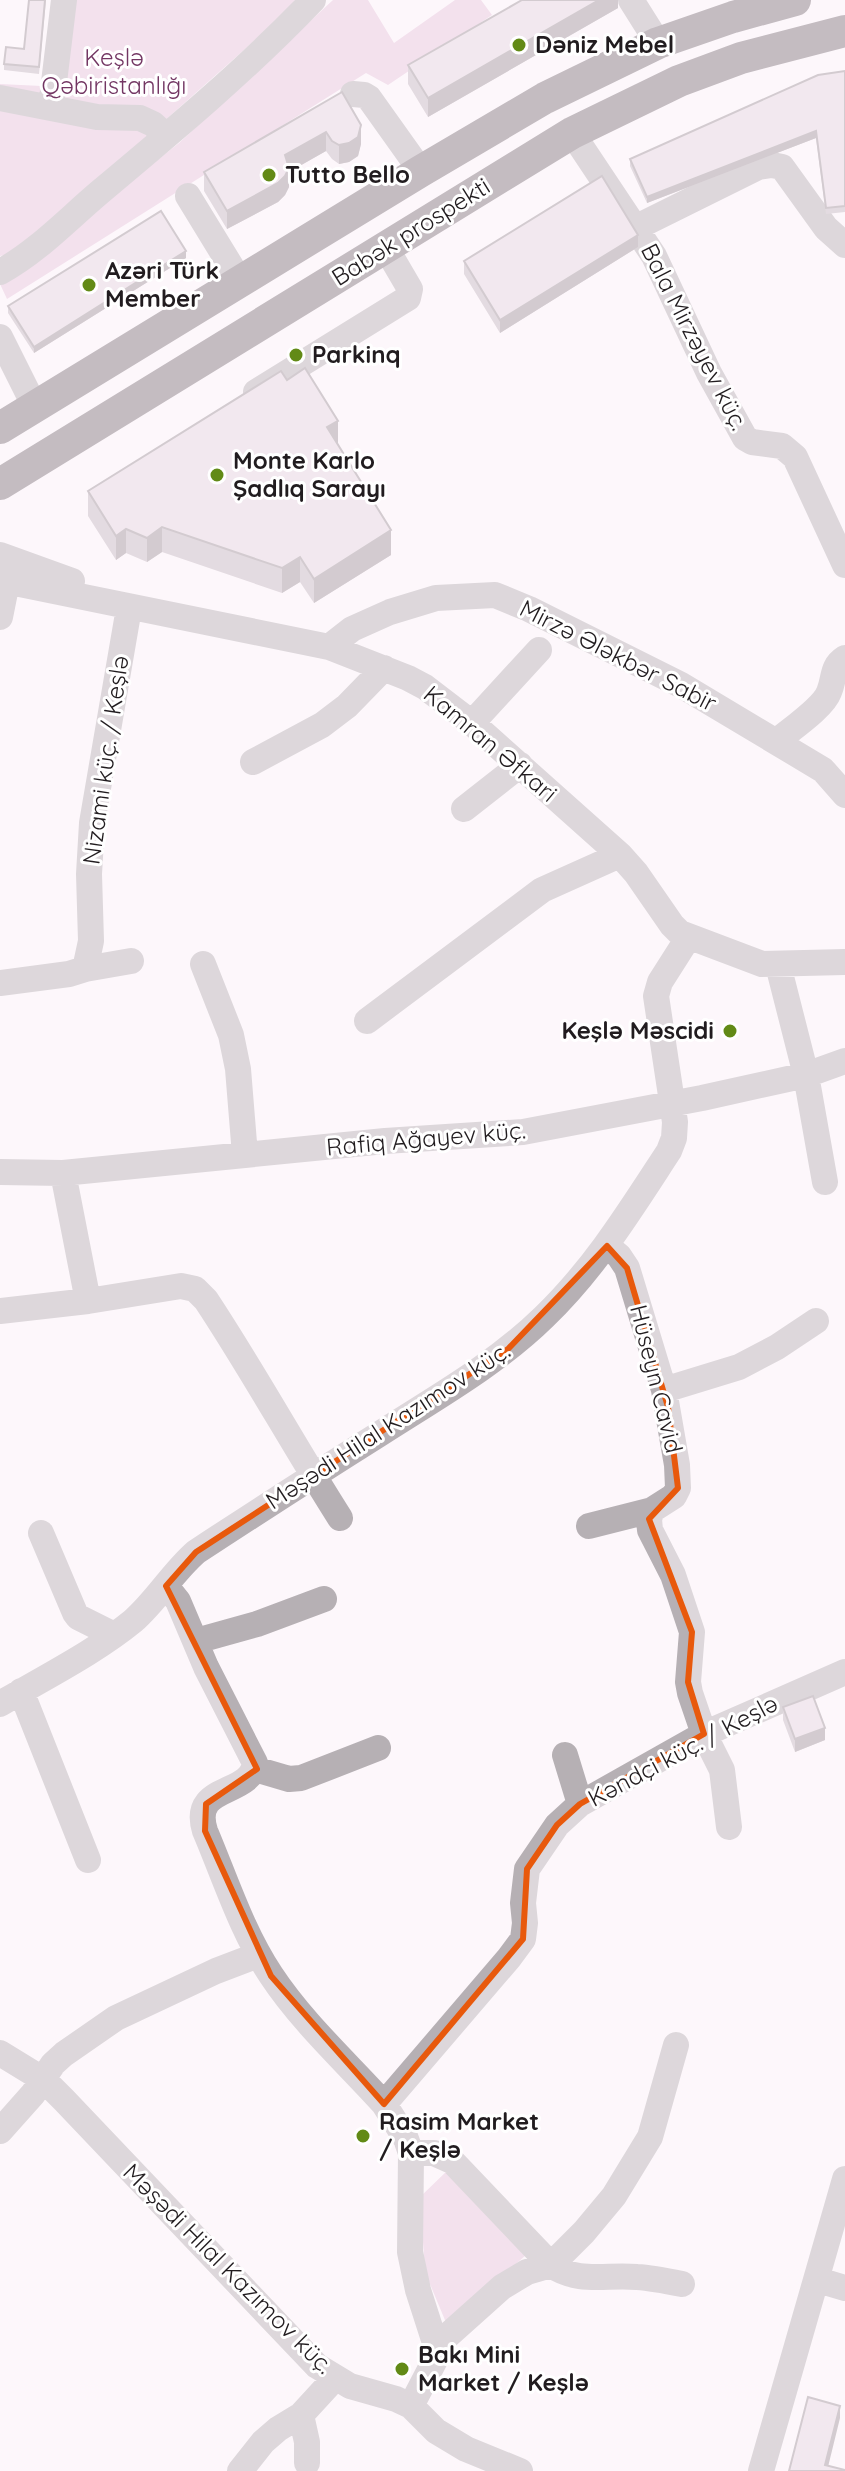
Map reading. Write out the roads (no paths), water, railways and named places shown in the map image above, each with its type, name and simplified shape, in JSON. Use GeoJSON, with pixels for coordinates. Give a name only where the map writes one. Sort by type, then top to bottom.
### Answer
{"type":"FeatureCollection","features":[{"type":"Feature","properties":{"kind":"main road","name":"Babək prospekti"},"geometry":{"type":"LineString","coordinates":[[0,428],[545,98],[658,43],[795,0]]}},
{"type":"Feature","properties":{"kind":"main road","name":"Babək prospekti"},"geometry":{"type":"LineString","coordinates":[[0,484],[572,133],[679,81],[741,58],[845,31]]}},
{"type":"Feature","properties":{"kind":"street"},"geometry":{"type":"LineString","coordinates":[[51,107],[64,0]]}},
{"type":"Feature","properties":{"kind":"street"},"geometry":{"type":"LineString","coordinates":[[0,272],[38,244],[166,136],[313,0]]}},
{"type":"Feature","properties":{"kind":"street"},"geometry":{"type":"LineString","coordinates":[[631,0],[658,43]]}},
{"type":"Feature","properties":{"kind":"street"},"geometry":{"type":"LineString","coordinates":[[353,94],[369,98],[421,171]]}},
{"type":"Feature","properties":{"kind":"street"},"geometry":{"type":"LineString","coordinates":[[0,98],[97,117],[140,118],[153,124],[166,136]]}},
{"type":"Feature","properties":{"kind":"street","name":"Bala Mirzəyev küç."},"geometry":{"type":"LineString","coordinates":[[572,133],[654,256],[709,373],[745,438],[752,442],[782,446],[795,457],[845,565]]}},
{"type":"Feature","properties":{"kind":"street"},"geometry":{"type":"LineString","coordinates":[[637,227],[758,167],[772,165],[782,167],[826,228],[845,245]]}},
{"type":"Feature","properties":{"kind":"street"},"geometry":{"type":"LineString","coordinates":[[188,196],[240,281]]}},
{"type":"Feature","properties":{"kind":"street"},"geometry":{"type":"LineString","coordinates":[[237,403],[408,298],[410,289],[386,248]]}},
{"type":"Feature","properties":{"kind":"street"},"geometry":{"type":"LineString","coordinates":[[0,337],[35,407]]}},
{"type":"Feature","properties":{"kind":"street"},"geometry":{"type":"LineString","coordinates":[[0,495],[37,462]]}},
{"type":"Feature","properties":{"kind":"street"},"geometry":{"type":"LineString","coordinates":[[0,555],[78,584],[96,601]]}},
{"type":"Feature","properties":{"kind":"street"},"geometry":{"type":"LineString","coordinates":[[0,617],[3,581]]}},
{"type":"Feature","properties":{"kind":"street","name":"Kamran Əfkari"},"geometry":{"type":"LineString","coordinates":[[3,581],[329,647],[425,687],[472,723],[620,855],[675,929],[688,938]]}},
{"type":"Feature","properties":{"kind":"street","name":"Mirzə Ələkbər Sabir"},"geometry":{"type":"LineString","coordinates":[[329,647],[352,629],[390,612],[436,598],[495,595],[681,685],[823,770],[845,795]]}},
{"type":"Feature","properties":{"kind":"street","name":"Nizami küç. / Keşlə"},"geometry":{"type":"LineString","coordinates":[[85,969],[91,941],[89,874],[92,823],[129,608]]}},
{"type":"Feature","properties":{"kind":"street"},"geometry":{"type":"LineString","coordinates":[[472,723],[539,650]]}},
{"type":"Feature","properties":{"kind":"street"},"geometry":{"type":"LineString","coordinates":[[777,741],[824,702],[830,692],[833,671],[845,658]]}},
{"type":"Feature","properties":{"kind":"street"},"geometry":{"type":"LineString","coordinates":[[253,762],[322,725],[347,706],[384,668]]}},
{"type":"Feature","properties":{"kind":"street"},"geometry":{"type":"LineString","coordinates":[[464,809],[520,765]]}},
{"type":"Feature","properties":{"kind":"street"},"geometry":{"type":"LineString","coordinates":[[367,1021],[542,890],[620,855]]}},
{"type":"Feature","properties":{"kind":"street"},"geometry":{"type":"LineString","coordinates":[[688,938],[762,964],[845,962]]}},
{"type":"Feature","properties":{"kind":"street","name":"Məşədi Hilal Kazımov küç."},"geometry":{"type":"LineString","coordinates":[[10,1698],[114,1635],[155,1601],[181,1565],[196,1552],[451,1389],[508,1349],[545,1316],[607,1246],[669,1151],[674,1138],[675,1122],[656,996],[660,982],[688,938]]}},
{"type":"Feature","properties":{"kind":"street"},"geometry":{"type":"LineString","coordinates":[[0,983],[69,974],[131,961]]}},
{"type":"Feature","properties":{"kind":"street"},"geometry":{"type":"LineString","coordinates":[[203,964],[231,1035],[238,1069],[245,1155]]}},
{"type":"Feature","properties":{"kind":"street"},"geometry":{"type":"LineString","coordinates":[[778,965],[806,1075],[825,1182]]}},
{"type":"Feature","properties":{"kind":"street","name":"Rafiq Ağayev küç."},"geometry":{"type":"LineString","coordinates":[[0,1172],[63,1173],[385,1141],[523,1132],[806,1075],[845,1061]]}},
{"type":"Feature","properties":{"kind":"street"},"geometry":{"type":"LineString","coordinates":[[63,1173],[88,1301]]}},
{"type":"Feature","properties":{"kind":"street","name":"Hüseyn Cavid"},"geometry":{"type":"LineString","coordinates":[[607,1246],[627,1268],[664,1390],[677,1465],[678,1488],[674,1496],[652,1510]]}},
{"type":"Feature","properties":{"kind":"street"},"geometry":{"type":"LineString","coordinates":[[0,1311],[181,1286],[195,1289],[206,1300],[263,1388],[340,1518]]}},
{"type":"Feature","properties":{"kind":"street"},"geometry":{"type":"LineString","coordinates":[[664,1390],[739,1367],[816,1321]]}},
{"type":"Feature","properties":{"kind":"street"},"geometry":{"type":"LineString","coordinates":[[589,1526],[652,1510]]}},
{"type":"Feature","properties":{"kind":"street"},"geometry":{"type":"LineString","coordinates":[[652,1510],[650,1530],[673,1575],[692,1632],[688,1682],[704,1734],[722,1770],[729,1827]]}},
{"type":"Feature","properties":{"kind":"street"},"geometry":{"type":"LineString","coordinates":[[41,1533],[75,1613],[114,1635]]}},
{"type":"Feature","properties":{"kind":"street"},"geometry":{"type":"LineString","coordinates":[[166,1586],[178,1601],[206,1667],[254,1759],[255,1769],[249,1778],[212,1797],[201,1819],[258,1955],[286,1998],[384,2104],[411,2153],[410,2252],[418,2290],[436,2346],[436,2358],[411,2406]]}},
{"type":"Feature","properties":{"kind":"street"},"geometry":{"type":"LineString","coordinates":[[196,1641],[257,1624],[324,1599]]}},
{"type":"Feature","properties":{"kind":"street","name":"Kəndçi küç. / Keşlə"},"geometry":{"type":"LineString","coordinates":[[384,2104],[523,1939],[527,1869],[557,1825],[580,1804],[704,1734],[845,1672]]}},
{"type":"Feature","properties":{"kind":"street"},"geometry":{"type":"LineString","coordinates":[[10,1698],[88,1860]]}},
{"type":"Feature","properties":{"kind":"street"},"geometry":{"type":"LineString","coordinates":[[255,1769],[289,1779],[301,1778],[378,1748]]}},
{"type":"Feature","properties":{"kind":"street"},"geometry":{"type":"LineString","coordinates":[[565,1755],[580,1804]]}},
{"type":"Feature","properties":{"kind":"street"},"geometry":{"type":"LineString","coordinates":[[0,2131],[44,2080],[53,2064],[116,2018],[216,1971],[258,1955]]}},
{"type":"Feature","properties":{"kind":"street"},"geometry":{"type":"LineString","coordinates":[[436,2346],[502,2287],[527,2272],[551,2265],[614,2196],[650,2137],[676,2045]]}},
{"type":"Feature","properties":{"kind":"street","name":"Məşədi Hilal Kazımov küç."},"geometry":{"type":"LineString","coordinates":[[0,2053],[44,2080],[317,2366],[335,2378],[411,2406],[436,2431],[466,2449],[520,2471]]}},
{"type":"Feature","properties":{"kind":"street"},"geometry":{"type":"LineString","coordinates":[[411,2153],[434,2153],[452,2161],[562,2273],[578,2278],[636,2277],[682,2284]]}},
{"type":"Feature","properties":{"kind":"street"},"geometry":{"type":"LineString","coordinates":[[761,2471],[845,2179]]}},
{"type":"Feature","properties":{"kind":"street"},"geometry":{"type":"LineString","coordinates":[[818,2280],[845,2288]]}},
{"type":"Feature","properties":{"kind":"street"},"geometry":{"type":"LineString","coordinates":[[240,2471],[263,2442],[301,2415],[335,2378]]}},
{"type":"Feature","properties":{"kind":"street"},"geometry":{"type":"LineString","coordinates":[[301,2415],[307,2442],[307,2463]]}},
{"type":"Feature","properties":{"kind":"place","name":"Dəniz Mebel"},"geometry":{"type":"Point","coordinates":[519,45]}},
{"type":"Feature","properties":{"kind":"place","name":"Tutto Bello"},"geometry":{"type":"Point","coordinates":[269,175]}},
{"type":"Feature","properties":{"kind":"place","name":"Azəri Türk Member"},"geometry":{"type":"Point","coordinates":[89,285]}},
{"type":"Feature","properties":{"kind":"place","name":"Parkinq"},"geometry":{"type":"Point","coordinates":[296,355]}},
{"type":"Feature","properties":{"kind":"place","name":"Monte Karlo Şadlıq Sarayı"},"geometry":{"type":"Point","coordinates":[217,475]}},
{"type":"Feature","properties":{"kind":"place","name":"Keşlə Məscidi"},"geometry":{"type":"Point","coordinates":[730,1031]}},
{"type":"Feature","properties":{"kind":"place","name":"Rasim Market / Keşlə"},"geometry":{"type":"Point","coordinates":[363,2136]}},
{"type":"Feature","properties":{"kind":"place","name":"Bakı Mini Market / Keşlə"},"geometry":{"type":"Point","coordinates":[402,2369]}},
{"type":"Feature","properties":{"kind":"park label","name":"Keşlə Qəbiristanlığı"},"geometry":{"type":"Point","coordinates":[114,72]}}]}
